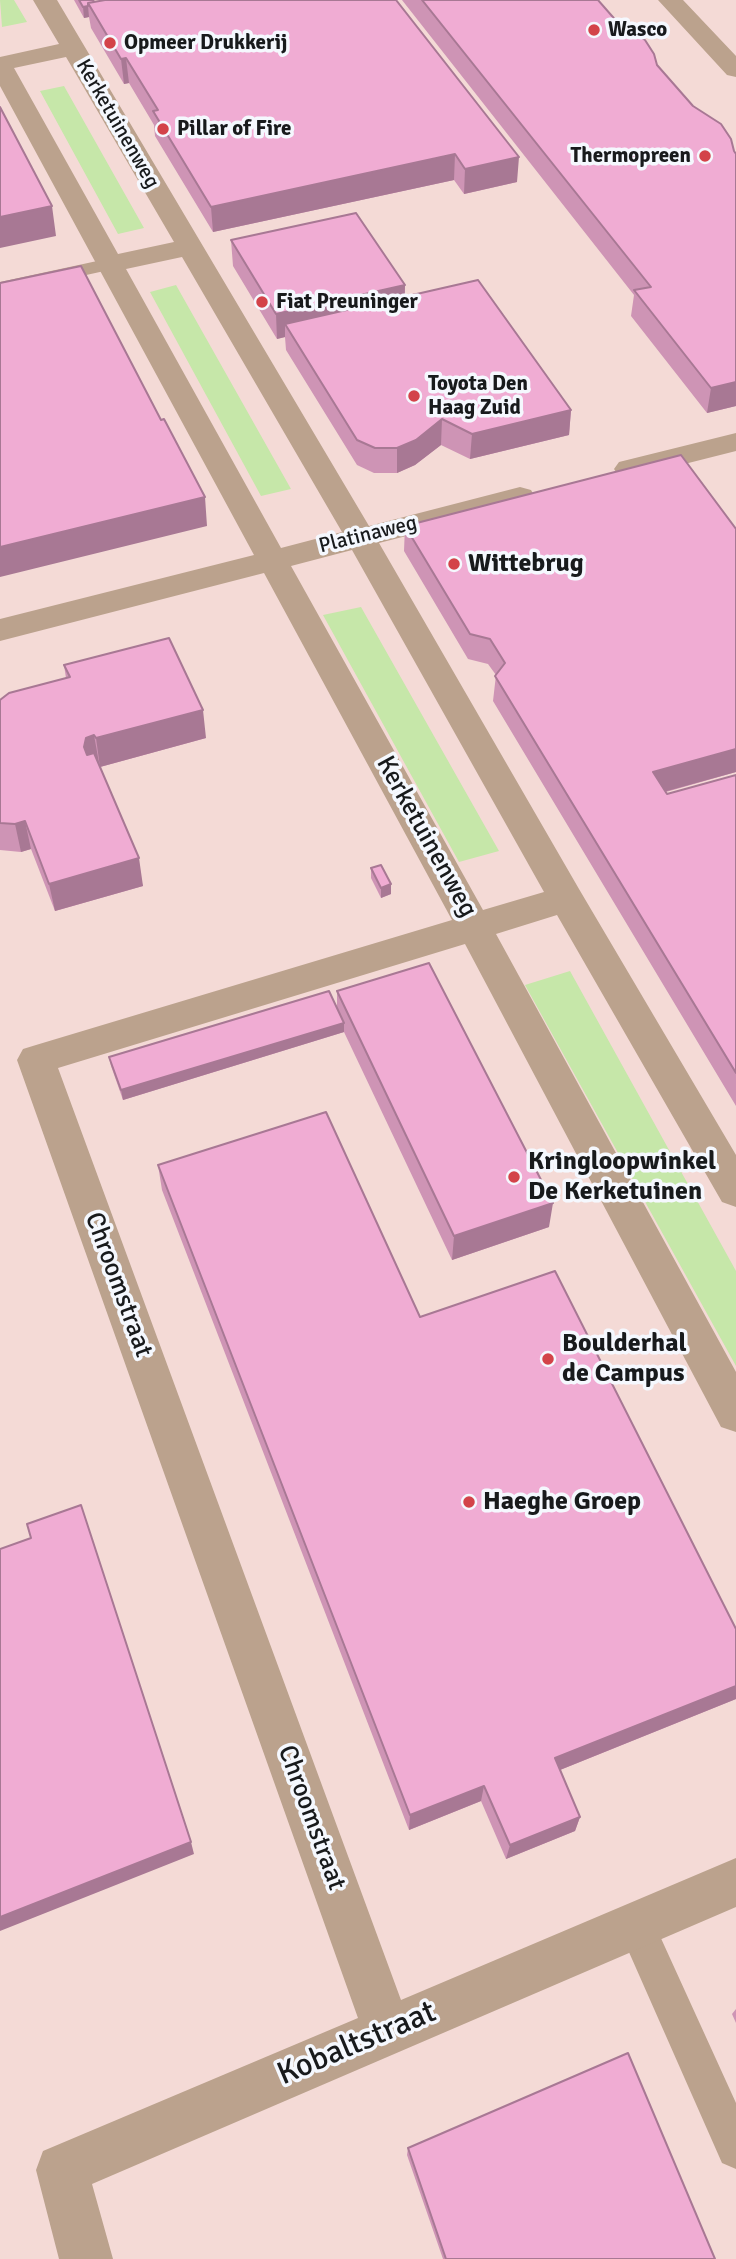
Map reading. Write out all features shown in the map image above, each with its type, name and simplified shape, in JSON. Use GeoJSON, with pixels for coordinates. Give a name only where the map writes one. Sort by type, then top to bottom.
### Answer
{"type":"FeatureCollection","features":[{"type":"Feature","properties":{"kind":"street","name":"Kerketuinenweg"},"geometry":{"type":"LineString","coordinates":[[45,0],[360,537],[566,899],[736,1190]]}},
{"type":"Feature","properties":{"kind":"street"},"geometry":{"type":"LineString","coordinates":[[670,0],[736,70]]}},
{"type":"Feature","properties":{"kind":"street"},"geometry":{"type":"LineString","coordinates":[[0,64],[73,48]]}},
{"type":"Feature","properties":{"kind":"street","name":"Kerketuinenweg"},"geometry":{"type":"LineString","coordinates":[[0,64],[474,927],[736,1413]]}},
{"type":"Feature","properties":{"kind":"street"},"geometry":{"type":"LineString","coordinates":[[111,264],[190,247]]}},
{"type":"Feature","properties":{"kind":"street"},"geometry":{"type":"LineString","coordinates":[[602,476],[736,442]]}},
{"type":"Feature","properties":{"kind":"street","name":"Platinaweg"},"geometry":{"type":"LineString","coordinates":[[0,630],[548,489]]}},
{"type":"Feature","properties":{"kind":"street","name":"Chroomstraat"},"geometry":{"type":"LineString","coordinates":[[387,2030],[36,1060],[566,899]]}},
{"type":"Feature","properties":{"kind":"street","name":"Kobaltstraat"},"geometry":{"type":"LineString","coordinates":[[86,2259],[62,2170],[736,1882]]}},
{"type":"Feature","properties":{"kind":"lane"},"geometry":{"type":"LineString","coordinates":[[0,288],[111,264]]}},
{"type":"Feature","properties":{"kind":"lane"},"geometry":{"type":"LineString","coordinates":[[636,1925],[736,2149]]}},
{"type":"Feature","properties":{"kind":"shaded area"},"geometry":{"type":"Polygon","coordinates":[[[0,0],[736,0],[736,2259],[0,2259],[0,0]]]}},
{"type":"Feature","properties":{"kind":"green space"},"geometry":{"type":"Polygon","coordinates":[[[0,0],[14,0],[27,22],[2,27],[0,0]]]}},
{"type":"Feature","properties":{"kind":"green space"},"geometry":{"type":"Polygon","coordinates":[[[64,86],[144,228],[118,234],[40,91],[64,86]]]}},
{"type":"Feature","properties":{"kind":"green space"},"geometry":{"type":"Polygon","coordinates":[[[176,285],[291,489],[261,496],[150,292],[176,285]]]}},
{"type":"Feature","properties":{"kind":"green space"},"geometry":{"type":"Polygon","coordinates":[[[361,607],[499,851],[459,862],[323,615],[361,607]]]}},
{"type":"Feature","properties":{"kind":"green space"},"geometry":{"type":"Polygon","coordinates":[[[570,971],[736,1271],[736,1366],[525,985],[570,971]]]}},
{"type":"Feature","properties":{"kind":"building"},"geometry":{"type":"Polygon","coordinates":[[[79,0],[93,0],[94,2],[83,7],[79,0]]]}},
{"type":"Feature","properties":{"kind":"building"},"geometry":{"type":"Polygon","coordinates":[[[105,0],[396,0],[519,157],[465,169],[455,154],[211,207],[153,111],[158,110],[126,58],[121,59],[88,3],[105,0]]]}},
{"type":"Feature","properties":{"kind":"building"},"geometry":{"type":"Polygon","coordinates":[[[422,0],[598,0],[619,24],[645,40],[657,65],[693,106],[721,124],[731,139],[736,154],[736,382],[711,388],[634,290],[651,287],[422,0]]]}},
{"type":"Feature","properties":{"kind":"building"},"geometry":{"type":"Polygon","coordinates":[[[0,107],[52,206],[0,217],[0,107]]]}},
{"type":"Feature","properties":{"kind":"building"},"geometry":{"type":"Polygon","coordinates":[[[356,213],[405,285],[276,314],[231,240],[356,213]]]}},
{"type":"Feature","properties":{"kind":"building"},"geometry":{"type":"Polygon","coordinates":[[[81,266],[161,420],[164,419],[205,497],[0,547],[0,283],[81,266]]]}},
{"type":"Feature","properties":{"kind":"building"},"geometry":{"type":"Polygon","coordinates":[[[478,280],[571,410],[472,434],[442,419],[416,440],[397,448],[375,448],[357,440],[285,324],[478,280]]]}},
{"type":"Feature","properties":{"kind":"building"},"geometry":{"type":"Polygon","coordinates":[[[681,455],[736,529],[736,749],[653,772],[667,794],[736,775],[736,1073],[495,676],[505,663],[490,639],[470,634],[405,526],[681,455]]]}},
{"type":"Feature","properties":{"kind":"building"},"geometry":{"type":"Polygon","coordinates":[[[169,638],[203,710],[96,738],[94,735],[86,738],[84,747],[87,755],[94,753],[139,858],[49,884],[25,821],[15,824],[0,823],[0,700],[9,693],[70,677],[64,665],[169,638]]]}},
{"type":"Feature","properties":{"kind":"building"},"geometry":{"type":"Polygon","coordinates":[[[381,865],[391,884],[381,888],[371,868],[381,865]]]}},
{"type":"Feature","properties":{"kind":"building"},"geometry":{"type":"Polygon","coordinates":[[[429,963],[553,1203],[454,1236],[337,991],[429,963]]]}},
{"type":"Feature","properties":{"kind":"building"},"geometry":{"type":"Polygon","coordinates":[[[329,991],[344,1023],[121,1090],[109,1057],[329,991]]]}},
{"type":"Feature","properties":{"kind":"building","name":"Haeghe Groep"},"geometry":{"type":"Polygon","coordinates":[[[326,1112],[420,1317],[555,1271],[736,1629],[736,1686],[555,1758],[580,1817],[510,1845],[484,1786],[410,1815],[158,1165],[326,1112]]]}},
{"type":"Feature","properties":{"kind":"building"},"geometry":{"type":"Polygon","coordinates":[[[81,1505],[191,1842],[0,1917],[0,1549],[31,1538],[27,1524],[81,1505]]]}},
{"type":"Feature","properties":{"kind":"building"},"geometry":{"type":"Polygon","coordinates":[[[628,2053],[715,2259],[446,2259],[408,2148],[628,2053]]]}},
{"type":"Feature","properties":{"kind":"place","name":"Wasco"},"geometry":{"type":"Point","coordinates":[594,30]}},
{"type":"Feature","properties":{"kind":"place","name":"Opmeer Drukkerij"},"geometry":{"type":"Point","coordinates":[110,43]}},
{"type":"Feature","properties":{"kind":"place","name":"Pillar of Fire"},"geometry":{"type":"Point","coordinates":[163,129]}},
{"type":"Feature","properties":{"kind":"place","name":"Thermopreen"},"geometry":{"type":"Point","coordinates":[705,156]}},
{"type":"Feature","properties":{"kind":"place","name":"Fiat Preuninger"},"geometry":{"type":"Point","coordinates":[262,302]}},
{"type":"Feature","properties":{"kind":"place","name":"Toyota Den Haag Zuid"},"geometry":{"type":"Point","coordinates":[414,396]}},
{"type":"Feature","properties":{"kind":"place","name":"Wittebrug"},"geometry":{"type":"Point","coordinates":[454,564]}},
{"type":"Feature","properties":{"kind":"place","name":"Kringloopwinkel De Kerketuinen"},"geometry":{"type":"Point","coordinates":[514,1177]}},
{"type":"Feature","properties":{"kind":"place","name":"Boulderhal de Campus"},"geometry":{"type":"Point","coordinates":[548,1359]}},
{"type":"Feature","properties":{"kind":"place","name":"Haeghe Groep"},"geometry":{"type":"Point","coordinates":[469,1502]}}]}
